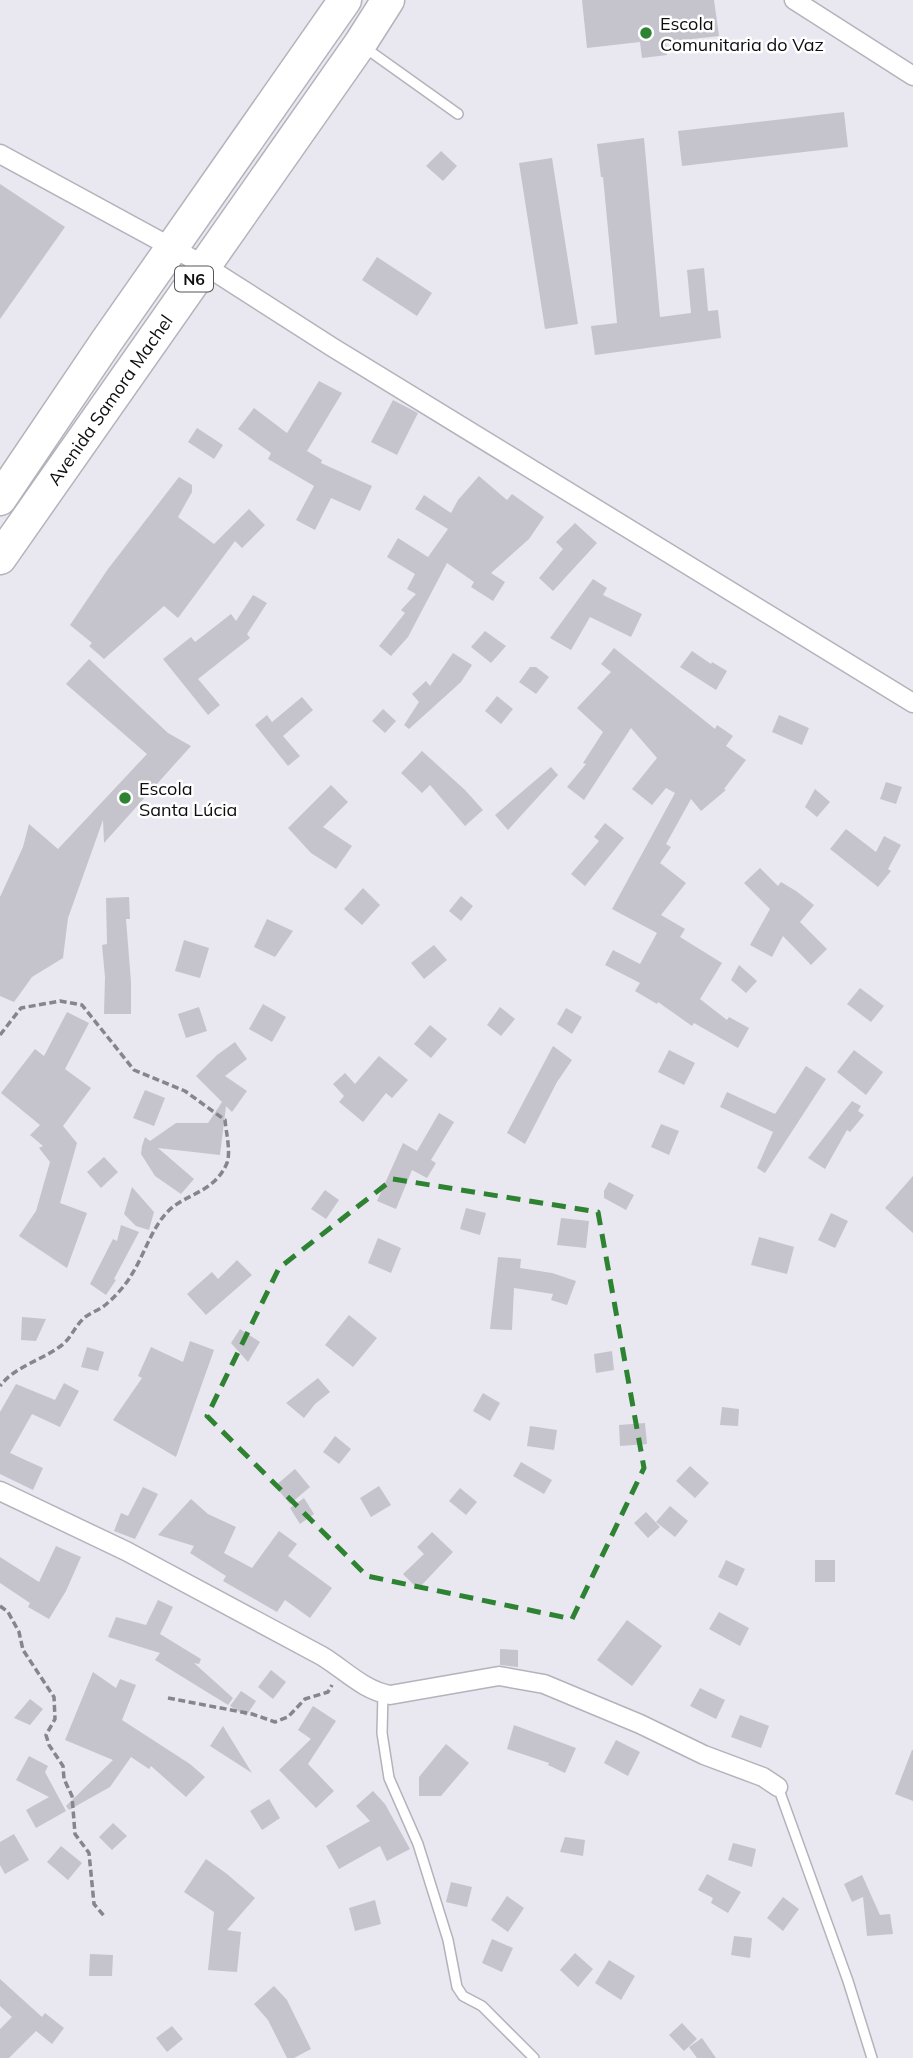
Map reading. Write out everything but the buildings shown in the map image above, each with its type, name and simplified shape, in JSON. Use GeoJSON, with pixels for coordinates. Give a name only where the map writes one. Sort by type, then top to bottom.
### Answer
{"type":"FeatureCollection","features":[{"type":"Feature","properties":{"kind":"highway","name":"Avenida Samora Machel"},"geometry":{"type":"LineString","coordinates":[[0,499],[345,0]]}},
{"type":"Feature","properties":{"kind":"highway","name":"Avenida Samora Machel"},"geometry":{"type":"LineString","coordinates":[[0,558],[360,44],[388,0]]}},
{"type":"Feature","properties":{"kind":"street"},"geometry":{"type":"LineString","coordinates":[[794,0],[913,76]]}},
{"type":"Feature","properties":{"kind":"street"},"geometry":{"type":"LineString","coordinates":[[0,154],[56,187],[204,265],[332,347],[913,703]]}},
{"type":"Feature","properties":{"kind":"street"},"geometry":{"type":"LineString","coordinates":[[0,1491],[126,1551],[343,1668],[368,1688],[383,1694],[499,1676],[544,1684],[640,1724],[704,1755],[748,1770],[778,1787]]}},
{"type":"Feature","properties":{"kind":"lane"},"geometry":{"type":"LineString","coordinates":[[360,44],[458,114]]}},
{"type":"Feature","properties":{"kind":"lane"},"geometry":{"type":"LineString","coordinates":[[383,1694],[383,1733],[389,1778],[418,1844],[448,1940],[457,1987],[463,1996],[482,2006],[534,2058]]}},
{"type":"Feature","properties":{"kind":"lane"},"geometry":{"type":"LineString","coordinates":[[778,1787],[848,1981],[872,2058]]}},
{"type":"Feature","properties":{"kind":"path"},"geometry":{"type":"LineString","coordinates":[[0,1035],[20,1008],[60,1001],[82,1005],[134,1070],[185,1091],[225,1121],[228,1161],[218,1178],[200,1193],[174,1207],[158,1225],[132,1275],[103,1307],[83,1318],[70,1338],[60,1347],[22,1367],[0,1386]]}},
{"type":"Feature","properties":{"kind":"path"},"geometry":{"type":"LineString","coordinates":[[0,1606],[8,1612],[19,1632],[23,1650],[54,1697],[55,1719],[46,1735],[49,1745],[63,1766],[64,1779],[72,1796],[75,1835],[89,1853],[94,1904],[105,1917]]}},
{"type":"Feature","properties":{"kind":"path"},"geometry":{"type":"LineString","coordinates":[[168,1698],[252,1714],[275,1722],[288,1717],[305,1699],[327,1692],[343,1668]]}},
{"type":"Feature","properties":{"kind":"highlighted area"},"geometry":{"type":"Polygon","coordinates":[[[393,1179],[598,1212],[644,1468],[572,1619],[367,1576],[207,1416],[279,1268],[393,1179]]]}},
{"type":"Feature","properties":{"kind":"place","name":"Escola Comunitaria do Vaz"},"geometry":{"type":"Point","coordinates":[646,33]}},
{"type":"Feature","properties":{"kind":"place","name":"Escola Santa Lúcia"},"geometry":{"type":"Point","coordinates":[125,798]}}]}
